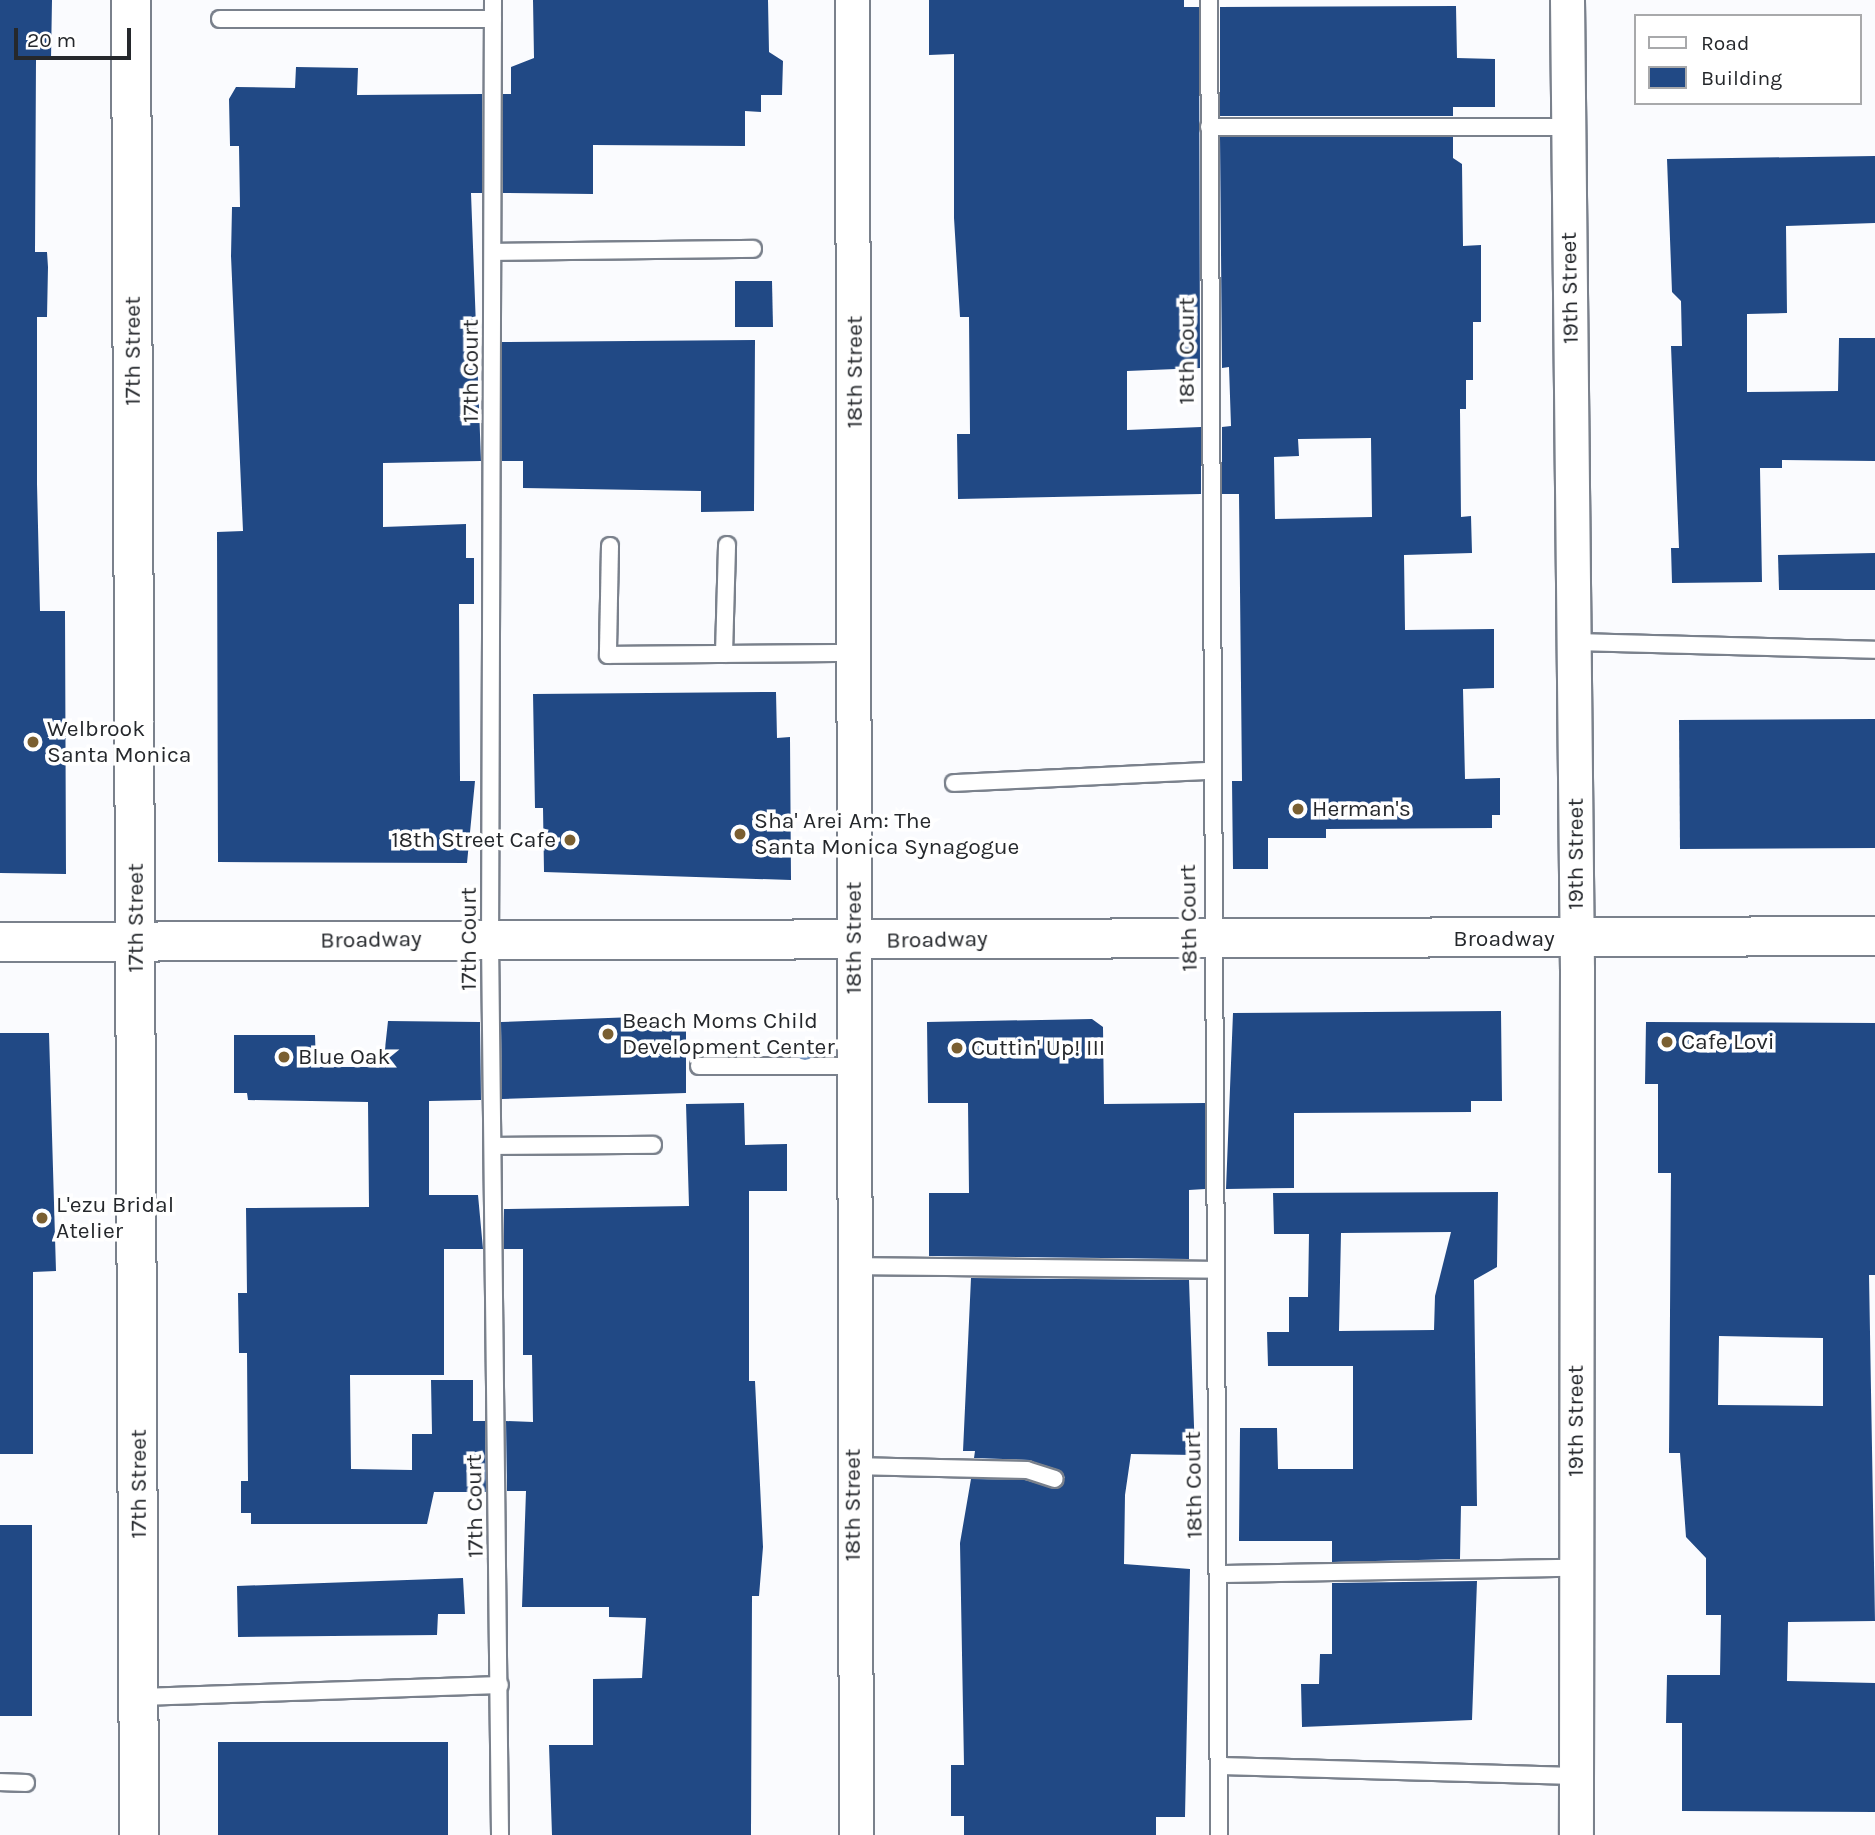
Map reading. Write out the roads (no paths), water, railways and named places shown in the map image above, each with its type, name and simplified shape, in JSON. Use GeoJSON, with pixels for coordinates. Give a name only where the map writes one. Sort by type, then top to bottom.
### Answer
{"type":"FeatureCollection","features":[{"type":"Feature","properties":{"kind":"street","name":"17th Street"},"geometry":{"type":"LineString","coordinates":[[131,0],[141,1697],[139,1835]]}},
{"type":"Feature","properties":{"kind":"street","name":"18th Street"},"geometry":{"type":"LineString","coordinates":[[852,0],[857,653],[852,1466],[856,1835]]}},
{"type":"Feature","properties":{"kind":"street","name":"19th Street"},"geometry":{"type":"LineString","coordinates":[[1567,0],[1576,939],[1576,1835]]}},
{"type":"Feature","properties":{"kind":"street","name":"Broadway"},"geometry":{"type":"LineString","coordinates":[[0,942],[1875,936]]}},
{"type":"Feature","properties":{"kind":"lane","name":"17th Court"},"geometry":{"type":"LineString","coordinates":[[493,0],[495,253],[490,939],[500,1835]]}},
{"type":"Feature","properties":{"kind":"lane","name":"18th Court"},"geometry":{"type":"LineString","coordinates":[[1209,0],[1209,771],[1219,1835]]}},
{"type":"Feature","properties":{"kind":"lane"},"geometry":{"type":"LineString","coordinates":[[220,19],[493,19]]}},
{"type":"Feature","properties":{"kind":"lane"},"geometry":{"type":"LineString","coordinates":[[1209,127],[1568,127]]}},
{"type":"Feature","properties":{"kind":"lane"},"geometry":{"type":"LineString","coordinates":[[495,253],[753,249]]}},
{"type":"Feature","properties":{"kind":"lane"},"geometry":{"type":"LineString","coordinates":[[724,654],[727,545]]}},
{"type":"Feature","properties":{"kind":"lane"},"geometry":{"type":"LineString","coordinates":[[610,546],[608,655],[857,653]]}},
{"type":"Feature","properties":{"kind":"lane"},"geometry":{"type":"LineString","coordinates":[[1574,642],[1875,650]]}},
{"type":"Feature","properties":{"kind":"lane"},"geometry":{"type":"LineString","coordinates":[[954,783],[1209,771]]}},
{"type":"Feature","properties":{"kind":"lane"},"geometry":{"type":"LineString","coordinates":[[699,1066],[853,1066]]}},
{"type":"Feature","properties":{"kind":"lane"},"geometry":{"type":"LineString","coordinates":[[494,1146],[653,1145]]}},
{"type":"Feature","properties":{"kind":"lane"},"geometry":{"type":"LineString","coordinates":[[853,1266],[1215,1270]]}},
{"type":"Feature","properties":{"kind":"lane"},"geometry":{"type":"LineString","coordinates":[[852,1466],[1027,1470],[1055,1479]]}},
{"type":"Feature","properties":{"kind":"lane"},"geometry":{"type":"LineString","coordinates":[[1218,1574],[1576,1568]]}},
{"type":"Feature","properties":{"kind":"lane"},"geometry":{"type":"LineString","coordinates":[[141,1697],[500,1685]]}},
{"type":"Feature","properties":{"kind":"lane"},"geometry":{"type":"LineString","coordinates":[[1220,1766],[1576,1776]]}},
{"type":"Feature","properties":{"kind":"lane"},"geometry":{"type":"LineString","coordinates":[[0,1782],[26,1783]]}},
{"type":"Feature","properties":{"kind":"place","name":"Welbrook Santa Monica"},"geometry":{"type":"Point","coordinates":[33,742]}},
{"type":"Feature","properties":{"kind":"place","name":"Herman's"},"geometry":{"type":"Point","coordinates":[1298,809]}},
{"type":"Feature","properties":{"kind":"place","name":"Sha' Arei Am: The Santa Monica Synagogue"},"geometry":{"type":"Point","coordinates":[740,834]}},
{"type":"Feature","properties":{"kind":"place","name":"18th Street Cafe"},"geometry":{"type":"Point","coordinates":[570,840]}},
{"type":"Feature","properties":{"kind":"place","name":"Beach Moms Child Development Center"},"geometry":{"type":"Point","coordinates":[608,1034]}},
{"type":"Feature","properties":{"kind":"place","name":"Cafe Lovi"},"geometry":{"type":"Point","coordinates":[1667,1042]}},
{"type":"Feature","properties":{"kind":"place","name":"Cuttin' Up! III"},"geometry":{"type":"Point","coordinates":[957,1048]}},
{"type":"Feature","properties":{"kind":"place","name":"Blue Oak"},"geometry":{"type":"Point","coordinates":[284,1057]}},
{"type":"Feature","properties":{"kind":"place","name":"L'ezu Bridal Atelier"},"geometry":{"type":"Point","coordinates":[42,1218]}}]}
